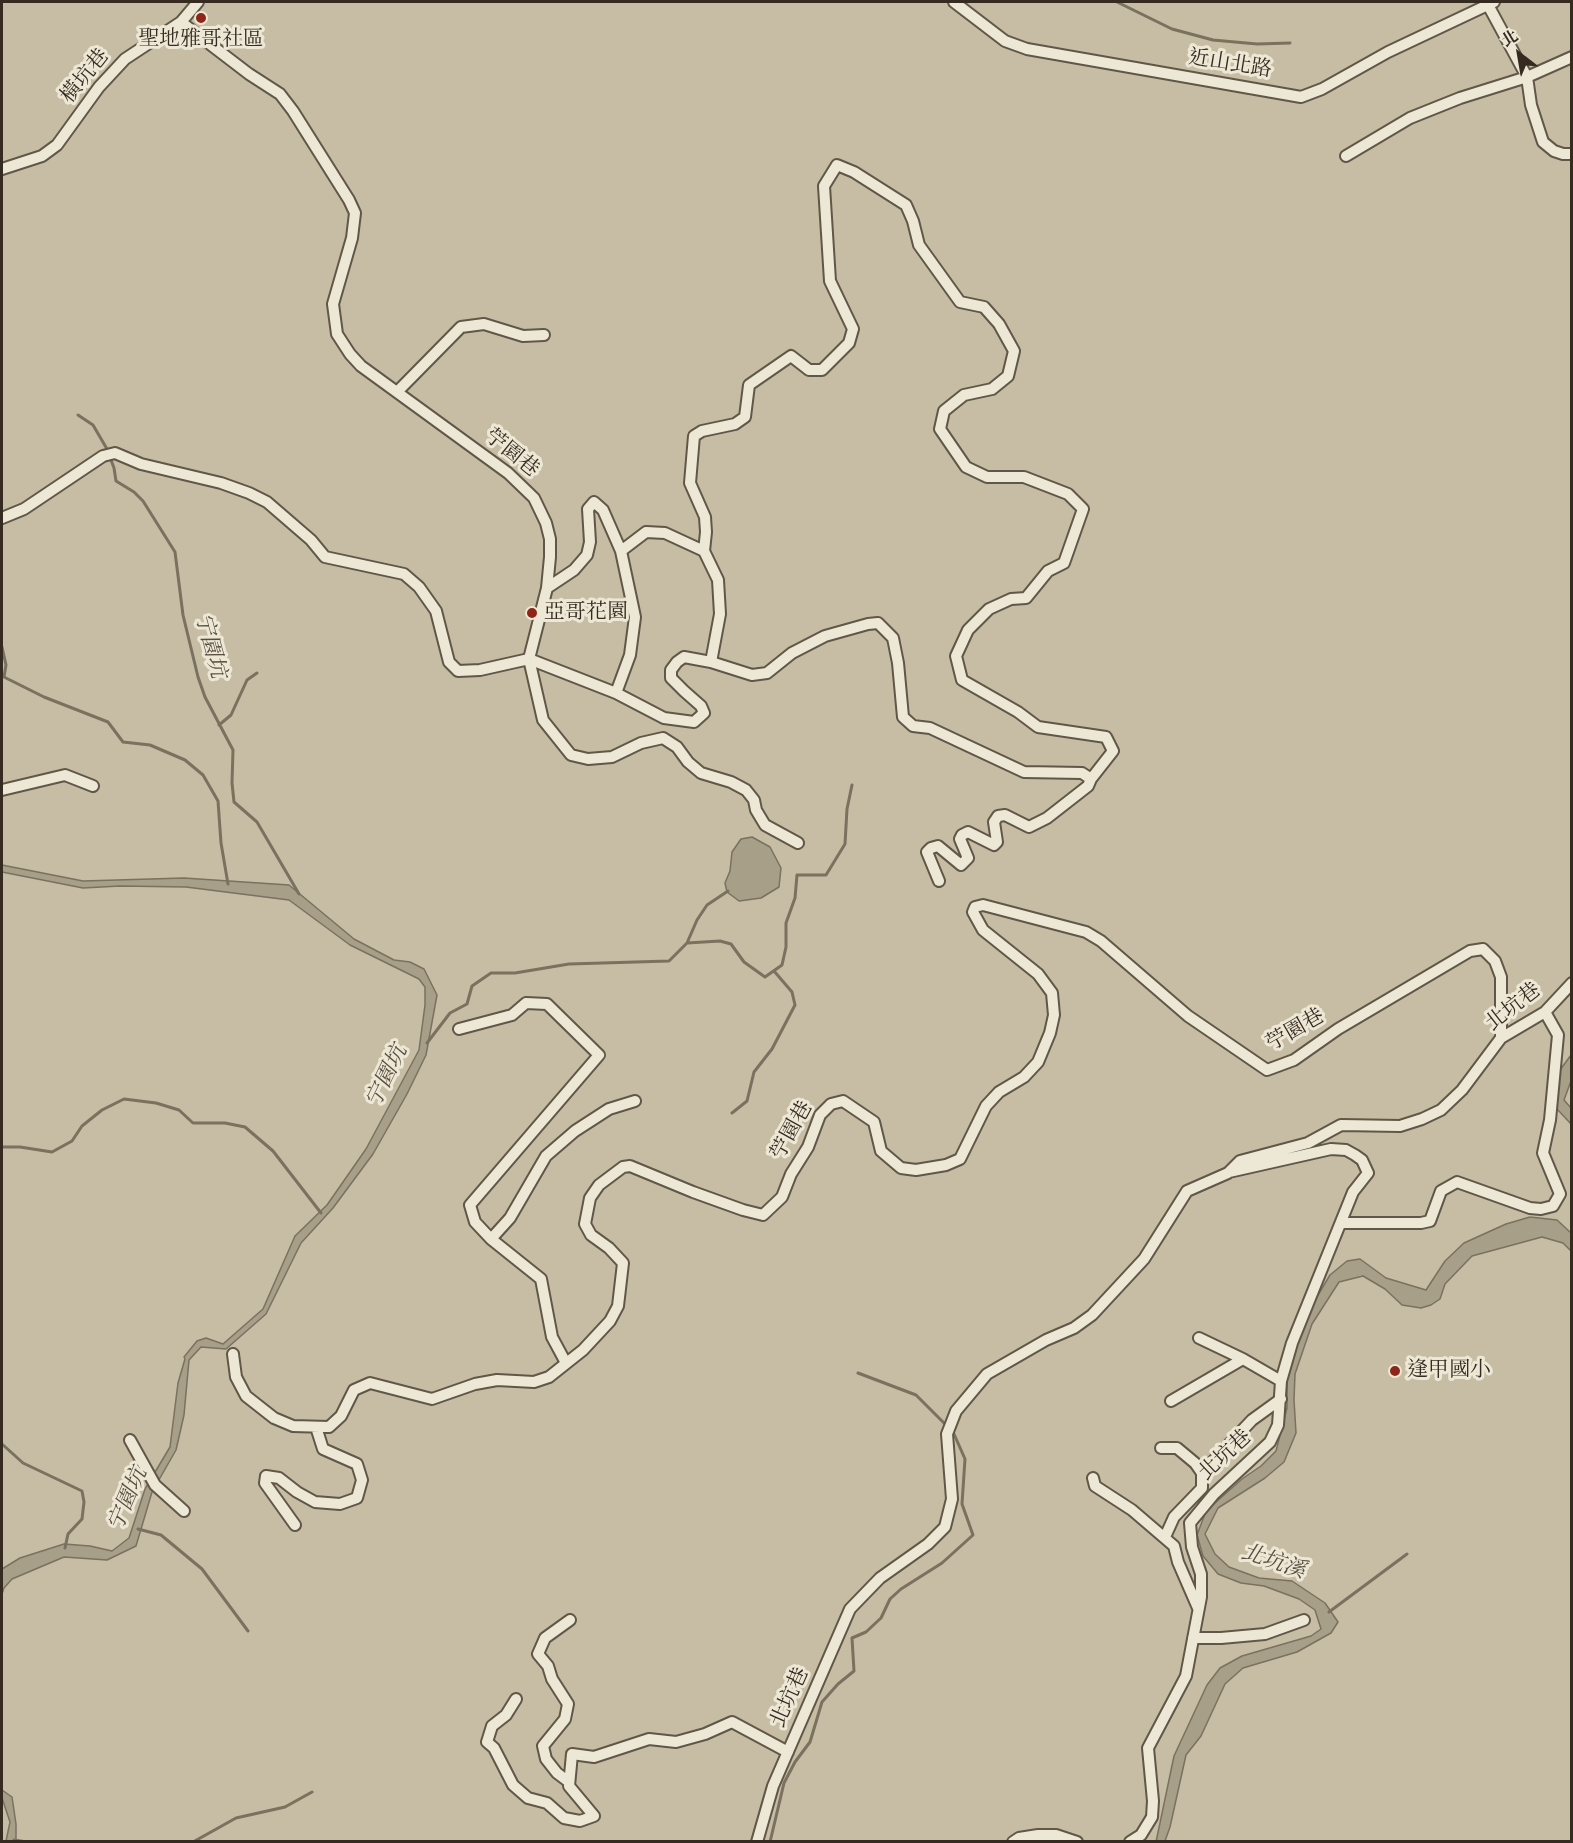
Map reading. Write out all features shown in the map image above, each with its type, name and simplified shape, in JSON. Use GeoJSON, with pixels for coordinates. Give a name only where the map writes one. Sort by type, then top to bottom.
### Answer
{"type":"FeatureCollection","features":[{"type":"Feature","properties":{"kind":"street","name":"橫坑巷"},"geometry":{"type":"LineString","coordinates":[[2,169],[42,156],[57,146],[99,87],[125,59],[181,22],[198,2]]}},
{"type":"Feature","properties":{"kind":"street","name":"近山北路"},"geometry":{"type":"LineString","coordinates":[[954,2],[1005,41],[1027,50],[1300,97],[1322,89],[1388,52],[1491,3]]}},
{"type":"Feature","properties":{"kind":"street"},"geometry":{"type":"LineString","coordinates":[[1491,3],[1527,77],[1531,105],[1543,142],[1554,151],[1572,154]]}},
{"type":"Feature","properties":{"kind":"street","name":"苧園巷"},"geometry":{"type":"LineString","coordinates":[[181,22],[249,74],[280,94],[349,200],[355,213],[352,238],[333,304],[337,334],[350,354],[362,366],[508,473],[534,498],[550,539],[547,588],[529,659]]}},
{"type":"Feature","properties":{"kind":"street"},"geometry":{"type":"LineString","coordinates":[[1346,156],[1410,118],[1460,98],[1527,77],[1572,57]]}},
{"type":"Feature","properties":{"kind":"street"},"geometry":{"type":"LineString","coordinates":[[711,662],[720,614],[718,579],[704,550],[705,517],[690,483],[694,436],[702,431],[735,424],[745,417],[749,385],[791,356],[809,370],[822,370],[849,343],[853,329],[830,281],[824,186],[837,165],[854,172],[906,205],[919,245],[960,302],[984,307],[999,324],[1014,351],[1008,376],[992,389],[964,395],[944,411],[940,429],[966,467],[987,477],[1024,477],[1068,494],[1083,509],[1064,563],[1048,571],[1026,598],[1011,599],[989,609],[968,630],[956,656],[962,680],[1018,712],[1038,727],[1106,737],[1113,751],[1088,786],[1047,818],[1029,827],[1005,815],[998,816],[994,822],[997,842],[994,845],[968,832],[965,833],[960,839],[968,858],[961,865],[938,846],[931,848],[927,852],[939,881]]}},
{"type":"Feature","properties":{"kind":"street"},"geometry":{"type":"LineString","coordinates":[[397,392],[461,327],[484,324],[523,336],[544,335]]}},
{"type":"Feature","properties":{"kind":"street"},"geometry":{"type":"LineString","coordinates":[[2,518],[24,509],[103,456],[115,453],[141,464],[222,483],[267,502],[311,540],[324,557],[404,574],[419,587],[436,611],[449,662],[458,671],[480,670],[529,659],[616,693],[664,718],[694,722],[704,713],[701,706],[671,678],[671,670],[684,657],[711,662],[753,675],[767,673],[792,653],[825,636],[878,623],[893,638],[898,663],[903,717],[913,726],[930,728],[1024,772],[1082,773],[1091,779]]}},
{"type":"Feature","properties":{"kind":"street"},"geometry":{"type":"LineString","coordinates":[[547,588],[574,570],[587,555],[590,542],[588,509],[594,502],[603,510],[621,551],[635,617],[630,655],[616,693]]}},
{"type":"Feature","properties":{"kind":"street"},"geometry":{"type":"LineString","coordinates":[[621,551],[646,532],[665,533],[704,550]]}},
{"type":"Feature","properties":{"kind":"street"},"geometry":{"type":"LineString","coordinates":[[529,659],[543,720],[571,755],[588,759],[612,758],[641,743],[663,738],[677,747],[688,762],[701,773],[732,782],[746,790],[754,800],[756,810],[765,825],[798,843]]}},
{"type":"Feature","properties":{"kind":"street"},"geometry":{"type":"LineString","coordinates":[[2,790],[65,775],[93,786]]}},
{"type":"Feature","properties":{"kind":"street","name":"苧園巷"},"geometry":{"type":"LineString","coordinates":[[233,1354],[236,1377],[246,1396],[274,1418],[293,1426],[329,1427],[340,1416],[354,1390],[370,1383],[432,1399],[475,1384],[497,1380],[534,1382],[549,1377],[597,1335],[610,1321],[618,1306],[623,1263],[609,1248],[591,1235],[585,1224],[590,1198],[599,1185],[622,1167],[630,1166],[703,1196],[763,1215],[782,1197],[791,1174],[808,1147],[820,1115],[831,1104],[843,1101],[874,1122],[881,1151],[901,1168],[916,1170],[946,1165],[960,1159],[986,1106],[999,1092],[1024,1077],[1038,1062],[1050,1033],[1054,1015],[1052,993],[1038,974],[983,930],[973,912],[975,907],[983,905],[1086,932],[1101,941],[1188,1016],[1267,1070],[1294,1060],[1338,1029],[1448,962],[1470,951],[1483,949],[1495,961],[1501,977],[1501,1038]]}},
{"type":"Feature","properties":{"kind":"street","name":"北坑巷"},"geometry":{"type":"LineString","coordinates":[[1228,1173],[1240,1161],[1308,1143],[1341,1125],[1400,1126],[1441,1110],[1462,1089],[1501,1038],[1545,1012],[1572,983]]}},
{"type":"Feature","properties":{"kind":"street"},"geometry":{"type":"LineString","coordinates":[[459,1029],[512,1015],[526,1003],[547,1004],[599,1055],[470,1205],[475,1222],[491,1239],[541,1279],[552,1337],[566,1363]]}},
{"type":"Feature","properties":{"kind":"street"},"geometry":{"type":"LineString","coordinates":[[1341,1223],[1430,1221],[1441,1191],[1457,1182],[1530,1208],[1541,1209],[1553,1206],[1560,1194],[1543,1153],[1550,1120],[1558,1035],[1545,1012]]}},
{"type":"Feature","properties":{"kind":"street"},"geometry":{"type":"LineString","coordinates":[[491,1239],[510,1218],[546,1156],[575,1131],[609,1109],[635,1101]]}},
{"type":"Feature","properties":{"kind":"street","name":"北坑巷"},"geometry":{"type":"LineString","coordinates":[[758,1842],[773,1786],[850,1609],[880,1578],[928,1544],[945,1527],[952,1499],[947,1434],[956,1411],[987,1374],[1046,1340],[1074,1328],[1092,1316],[1144,1259],[1187,1191],[1228,1173],[1331,1149],[1346,1150],[1362,1160],[1368,1173],[1353,1192],[1292,1343],[1281,1381],[1278,1425],[1270,1442],[1214,1494],[1190,1523],[1192,1547],[1201,1574],[1198,1608],[1186,1676],[1148,1748],[1153,1801],[1152,1817],[1142,1835],[1130,1842]]}},
{"type":"Feature","properties":{"kind":"street"},"geometry":{"type":"LineString","coordinates":[[1199,1338],[1243,1359],[1281,1381]]}},
{"type":"Feature","properties":{"kind":"street"},"geometry":{"type":"LineString","coordinates":[[1171,1401],[1243,1359]]}},
{"type":"Feature","properties":{"kind":"street"},"geometry":{"type":"LineString","coordinates":[[1202,1473],[1251,1419],[1281,1399]]}},
{"type":"Feature","properties":{"kind":"street"},"geometry":{"type":"LineString","coordinates":[[295,1525],[265,1484],[266,1476],[279,1478],[315,1502],[340,1504],[357,1498],[362,1480],[357,1464],[322,1449],[316,1426]]}},
{"type":"Feature","properties":{"kind":"street"},"geometry":{"type":"LineString","coordinates":[[130,1440],[155,1485],[184,1510]]}},
{"type":"Feature","properties":{"kind":"street"},"geometry":{"type":"LineString","coordinates":[[1161,1448],[1177,1448],[1195,1463],[1202,1473],[1202,1488],[1174,1517],[1165,1537]]}},
{"type":"Feature","properties":{"kind":"street"},"geometry":{"type":"LineString","coordinates":[[1093,1478],[1095,1486],[1132,1510],[1174,1546],[1178,1562],[1198,1608]]}},
{"type":"Feature","properties":{"kind":"street"},"geometry":{"type":"LineString","coordinates":[[569,1782],[557,1773],[546,1759],[543,1746],[565,1719],[568,1704],[552,1679],[548,1666],[538,1654],[545,1638],[570,1620]]}},
{"type":"Feature","properties":{"kind":"street"},"geometry":{"type":"LineString","coordinates":[[1193,1638],[1265,1634],[1304,1620]]}},
{"type":"Feature","properties":{"kind":"street"},"geometry":{"type":"LineString","coordinates":[[516,1699],[506,1715],[492,1726],[487,1742],[494,1748],[513,1785],[528,1797],[547,1803],[564,1818],[580,1821],[594,1816],[569,1786],[572,1754],[594,1757],[650,1739],[676,1742],[705,1734],[732,1722],[788,1752]]}},
{"type":"Feature","properties":{"kind":"street"},"geometry":{"type":"LineString","coordinates":[[1013,1842],[1018,1838],[1038,1835],[1056,1835],[1077,1842]]}},
{"type":"Feature","properties":{"kind":"shaded area"},"geometry":{"type":"Polygon","coordinates":[[[2,2],[1571,2],[1571,1841],[2,1842],[2,2]]]}},
{"type":"Feature","properties":{"kind":"shaded area"},"geometry":{"type":"Polygon","coordinates":[[[752,837],[770,847],[781,868],[779,887],[761,898],[739,901],[727,892],[725,883],[730,871],[732,852],[741,839],[752,837]]]}},
{"type":"Feature","properties":{"kind":"shaded area"},"geometry":{"type":"Polygon","coordinates":[[[2,865],[83,881],[184,878],[289,885],[354,939],[394,960],[410,962],[424,969],[437,995],[426,1055],[407,1094],[373,1154],[333,1208],[301,1243],[266,1314],[226,1349],[201,1347],[189,1360],[184,1415],[176,1450],[152,1492],[136,1546],[107,1560],[64,1557],[12,1579],[2,1594],[2,1569],[20,1558],[64,1544],[112,1551],[129,1538],[145,1489],[170,1447],[178,1383],[184,1357],[197,1341],[206,1338],[223,1344],[263,1309],[295,1236],[327,1205],[366,1149],[419,1050],[425,987],[419,979],[350,945],[289,900],[186,887],[83,888],[2,872],[2,865]]]}},
{"type":"Feature","properties":{"kind":"shaded area"},"geometry":{"type":"Polygon","coordinates":[[[1571,1055],[1571,1081],[1564,1100],[1571,1108],[1571,1124],[1557,1109],[1555,1093],[1560,1070],[1571,1055]]]}},
{"type":"Feature","properties":{"kind":"shaded area"},"geometry":{"type":"Polygon","coordinates":[[[1530,1217],[1557,1220],[1571,1233],[1571,1251],[1563,1243],[1542,1237],[1472,1256],[1445,1284],[1440,1299],[1421,1308],[1402,1305],[1385,1289],[1363,1276],[1339,1282],[1312,1324],[1295,1374],[1296,1433],[1284,1462],[1265,1478],[1218,1508],[1205,1534],[1215,1554],[1229,1567],[1259,1578],[1292,1581],[1325,1603],[1338,1622],[1331,1633],[1297,1652],[1243,1668],[1225,1684],[1201,1736],[1186,1755],[1165,1841],[1156,1842],[1174,1756],[1207,1685],[1220,1668],[1242,1656],[1311,1636],[1321,1629],[1315,1610],[1299,1599],[1264,1586],[1241,1583],[1218,1574],[1203,1556],[1197,1535],[1206,1511],[1276,1451],[1287,1408],[1287,1381],[1306,1315],[1330,1275],[1347,1261],[1360,1259],[1386,1278],[1426,1290],[1445,1261],[1464,1243],[1506,1224],[1530,1217]]]}},
{"type":"Feature","properties":{"kind":"shaded area"},"geometry":{"type":"Polygon","coordinates":[[[2,1790],[12,1797],[16,1841],[6,1841],[10,1822],[2,1798],[2,1790]]]}},
{"type":"Feature","properties":{"kind":"waterway"},"geometry":{"type":"LineString","coordinates":[[1117,2],[1172,29],[1213,40],[1257,44],[1290,43]]}},
{"type":"Feature","properties":{"kind":"waterway","name":"宁園坑"},"geometry":{"type":"LineString","coordinates":[[78,415],[93,425],[107,449],[116,481],[134,492],[143,501],[175,552],[183,615],[198,677],[205,697],[233,750],[234,802],[257,822],[299,894]]}},
{"type":"Feature","properties":{"kind":"waterway"},"geometry":{"type":"LineString","coordinates":[[2,647],[6,665],[4,677]]}},
{"type":"Feature","properties":{"kind":"waterway"},"geometry":{"type":"LineString","coordinates":[[219,725],[231,715],[247,680],[257,673]]}},
{"type":"Feature","properties":{"kind":"waterway"},"geometry":{"type":"LineString","coordinates":[[2,676],[44,697],[108,722],[123,742],[150,745],[185,760],[203,775],[218,801],[221,843],[228,884]]}},
{"type":"Feature","properties":{"kind":"waterway"},"geometry":{"type":"LineString","coordinates":[[427,1043],[450,1013],[467,1004],[472,986],[491,973],[515,973],[569,964],[669,961],[687,943],[720,941],[731,944],[744,962],[765,977],[782,965],[786,947],[786,923],[795,898],[797,875],[826,875],[845,844],[847,809],[852,785]]}},
{"type":"Feature","properties":{"kind":"waterway"},"geometry":{"type":"LineString","coordinates":[[687,943],[697,920],[707,905],[728,891]]}},
{"type":"Feature","properties":{"kind":"waterway"},"geometry":{"type":"LineString","coordinates":[[732,1113],[747,1101],[754,1072],[772,1049],[795,1005],[792,992],[774,971]]}},
{"type":"Feature","properties":{"kind":"waterway"},"geometry":{"type":"LineString","coordinates":[[2,1147],[52,1152],[72,1141],[82,1126],[102,1110],[124,1099],[156,1103],[179,1110],[193,1123],[225,1123],[245,1127],[273,1151],[321,1213]]}},
{"type":"Feature","properties":{"kind":"waterway"},"geometry":{"type":"LineString","coordinates":[[858,1373],[916,1395],[945,1424]]}},
{"type":"Feature","properties":{"kind":"waterway"},"geometry":{"type":"LineString","coordinates":[[770,1842],[784,1783],[795,1762],[810,1742],[822,1702],[854,1671],[852,1638],[866,1632],[881,1618],[890,1599],[901,1589],[942,1563],[973,1535],[962,1504],[965,1459],[954,1434]]}},
{"type":"Feature","properties":{"kind":"waterway"},"geometry":{"type":"LineString","coordinates":[[2,1444],[23,1463],[82,1491],[84,1502],[82,1519],[68,1534],[65,1548]]}},
{"type":"Feature","properties":{"kind":"waterway"},"geometry":{"type":"LineString","coordinates":[[138,1529],[161,1535],[202,1569],[248,1631]]}},
{"type":"Feature","properties":{"kind":"waterway"},"geometry":{"type":"LineString","coordinates":[[1329,1612],[1407,1554]]}},
{"type":"Feature","properties":{"kind":"waterway"},"geometry":{"type":"LineString","coordinates":[[193,1842],[236,1818],[285,1807],[312,1792]]}},
{"type":"Feature","properties":{"kind":"waterway"},"geometry":{"type":"LineString","coordinates":[[14,1840],[27,1842]]}},
{"type":"Feature","properties":{"kind":"place","name":"聖地雅哥社區"},"geometry":{"type":"Point","coordinates":[201,18]}},
{"type":"Feature","properties":{"kind":"place","name":"亞哥花園"},"geometry":{"type":"Point","coordinates":[532,613]}},
{"type":"Feature","properties":{"kind":"place","name":"逢甲國小"},"geometry":{"type":"Point","coordinates":[1395,1371]}},
{"type":"Feature","properties":{"kind":"water label","name":"北坑溪"},"geometry":{"type":"Point","coordinates":[1273,1563]}}]}
